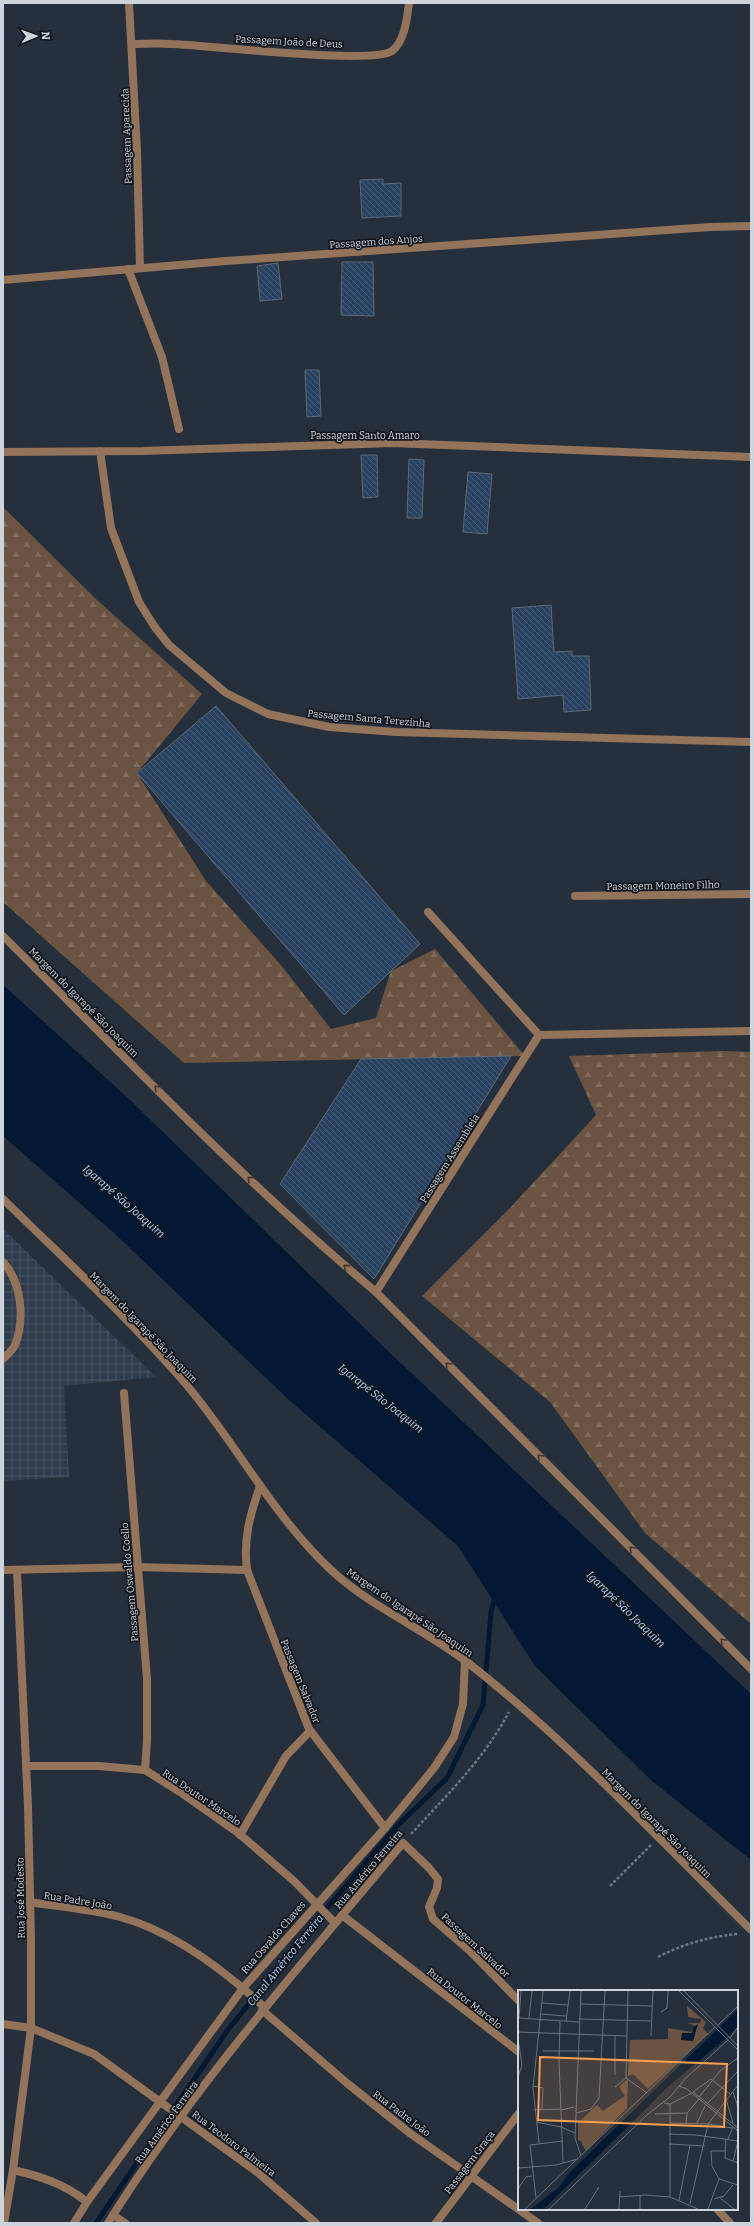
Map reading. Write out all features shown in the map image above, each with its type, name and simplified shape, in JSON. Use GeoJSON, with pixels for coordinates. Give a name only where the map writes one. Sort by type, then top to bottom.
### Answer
{"type":"FeatureCollection","features":[{"type":"Feature","properties":{"kind":"street","name":"Passagem Aparecida"},"geometry":{"type":"LineString","coordinates":[[129,3],[132,44],[140,268]]}},
{"type":"Feature","properties":{"kind":"street","name":"Passagem João de Deus"},"geometry":{"type":"LineString","coordinates":[[132,44],[172,44],[326,54],[382,54],[392,51],[399,42],[404,31],[409,3]]}},
{"type":"Feature","properties":{"kind":"street","name":"Passagem dos Anjos"},"geometry":{"type":"LineString","coordinates":[[3,280],[140,268],[710,227],[751,226]]}},
{"type":"Feature","properties":{"kind":"street"},"geometry":{"type":"LineString","coordinates":[[128,269],[162,357],[179,429]]}},
{"type":"Feature","properties":{"kind":"street","name":"Passagem Santo Amaro"},"geometry":{"type":"LineString","coordinates":[[3,452],[100,451],[392,443],[751,457]]}},
{"type":"Feature","properties":{"kind":"street","name":"Passagem Santa Terezinha"},"geometry":{"type":"LineString","coordinates":[[100,451],[111,528],[139,602],[154,626],[169,645],[226,693],[268,714],[329,727],[396,732],[751,742]]}},
{"type":"Feature","properties":{"kind":"street","name":"Passagem Moneiro Filho"},"geometry":{"type":"LineString","coordinates":[[576,896],[751,894]]}},
{"type":"Feature","properties":{"kind":"street"},"geometry":{"type":"LineString","coordinates":[[428,912],[538,1035],[751,1031]]}},
{"type":"Feature","properties":{"kind":"street","name":"Margem do Igarapé São Joaquim"},"geometry":{"type":"LineString","coordinates":[[3,936],[234,1165],[328,1253],[376,1292],[751,1669]]}},
{"type":"Feature","properties":{"kind":"street","name":"Passagem Assembleia"},"geometry":{"type":"LineString","coordinates":[[376,1292],[538,1035]]}},
{"type":"Feature","properties":{"kind":"street","name":"Margem do Igarapé São Joaquim"},"geometry":{"type":"LineString","coordinates":[[3,1199],[166,1362],[229,1439],[260,1486],[291,1526],[331,1570],[355,1589],[465,1660],[515,1702],[575,1756],[658,1838],[747,1931]]}},
{"type":"Feature","properties":{"kind":"street"},"geometry":{"type":"LineString","coordinates":[[3,1262],[18,1290],[21,1317],[15,1346],[3,1359]]}},
{"type":"Feature","properties":{"kind":"street","name":"Passagem Oswaldo Coello"},"geometry":{"type":"LineString","coordinates":[[124,1393],[147,1679],[147,1740],[145,1770]]}},
{"type":"Feature","properties":{"kind":"street","name":"Passagem Salvador"},"geometry":{"type":"LineString","coordinates":[[260,1486],[248,1524],[244,1552],[247,1570],[310,1731],[385,1828]]}},
{"type":"Feature","properties":{"kind":"street"},"geometry":{"type":"LineString","coordinates":[[3,1570],[137,1568],[247,1570]]}},
{"type":"Feature","properties":{"kind":"street","name":"Rua José Modesto"},"geometry":{"type":"LineString","coordinates":[[4,2223],[13,2170],[31,2028],[30,1902],[26,1766],[17,1570]]}},
{"type":"Feature","properties":{"kind":"street","name":"Rua Osvaldo Chaves"},"geometry":{"type":"LineString","coordinates":[[74,2223],[87,2202],[245,1990],[385,1828],[434,1768],[454,1737],[463,1704],[465,1660]]}},
{"type":"Feature","properties":{"kind":"street"},"geometry":{"type":"LineString","coordinates":[[240,1835],[286,1756],[310,1731]]}},
{"type":"Feature","properties":{"kind":"street","name":"Rua Doutor Marcelo"},"geometry":{"type":"LineString","coordinates":[[26,1766],[99,1766],[145,1770],[180,1792],[240,1835],[271,1860],[332,1920]]}},
{"type":"Feature","properties":{"kind":"street","name":"Passagem Salvador"},"geometry":{"type":"LineString","coordinates":[[403,1843],[429,1868],[438,1879],[437,1888],[429,1907],[433,1919],[475,1956],[518,2000]]}},
{"type":"Feature","properties":{"kind":"street","name":"Rua Américo Ferreira"},"geometry":{"type":"LineString","coordinates":[[108,2223],[180,2115],[262,2006],[332,1920],[342,1915],[403,1843]]}},
{"type":"Feature","properties":{"kind":"street","name":"Rua Padre João"},"geometry":{"type":"LineString","coordinates":[[30,1902],[93,1911],[147,1926],[179,1943],[245,1990],[348,2084],[411,2134],[471,2174],[518,2208]]}},
{"type":"Feature","properties":{"kind":"street","name":"Rua Doutor Marcelo"},"geometry":{"type":"LineString","coordinates":[[342,1915],[518,2051]]}},
{"type":"Feature","properties":{"kind":"street","name":"Rua Teodoro Palmeira"},"geometry":{"type":"LineString","coordinates":[[3,2024],[31,2028],[94,2054],[163,2102],[257,2172],[316,2223]]}},
{"type":"Feature","properties":{"kind":"street","name":"Passagem Graça"},"geometry":{"type":"LineString","coordinates":[[436,2223],[471,2174],[518,2114]]}},
{"type":"Feature","properties":{"kind":"street"},"geometry":{"type":"LineString","coordinates":[[13,2170],[40,2177],[63,2186],[87,2202]]}},
{"type":"Feature","properties":{"kind":"street","name":"Rua Padre João"},"geometry":{"type":"LineString","coordinates":[[520,2210],[538,2223]]}},
{"type":"Feature","properties":{"kind":"street"},"geometry":{"type":"LineString","coordinates":[[718,2210],[730,2223]]}},
{"type":"Feature","properties":{"kind":"street"},"geometry":{"type":"LineString","coordinates":[[113,2215],[125,2223]]}},
{"type":"Feature","properties":{"kind":"path","name":"Rua Américo Ferreira"},"geometry":{"type":"LineString","coordinates":[[403,1843],[469,1772],[496,1736],[515,1702]]}},
{"type":"Feature","properties":{"kind":"path"},"geometry":{"type":"LineString","coordinates":[[610,1886],[658,1838]]}},
{"type":"Feature","properties":{"kind":"path"},"geometry":{"type":"LineString","coordinates":[[658,1957],[673,1949],[708,1937],[747,1931]]}},
{"type":"Feature","properties":{"kind":"shaded area"},"geometry":{"type":"Polygon","coordinates":[[[3,1229],[156,1377],[64,1386],[69,1477],[3,1481],[3,1229]]]}},
{"type":"Feature","properties":{"kind":"green space"},"geometry":{"type":"Polygon","coordinates":[[[3,507],[97,600],[202,694],[137,773],[206,881],[280,964],[331,1029],[376,1018],[391,971],[435,949],[525,1056],[184,1063],[3,902],[3,507]]]}},
{"type":"Feature","properties":{"kind":"green space"},"geometry":{"type":"Polygon","coordinates":[[[721,1051],[751,1052],[751,1624],[645,1533],[550,1402],[422,1296],[509,1209],[596,1115],[569,1056],[721,1051]]]}},
{"type":"Feature","properties":{"kind":"water","name":"Igarapé São Joaquim"},"geometry":{"type":"Polygon","coordinates":[[[3,985],[128,1098],[388,1351],[751,1694],[751,1860],[652,1781],[535,1666],[458,1546],[288,1399],[114,1233],[3,1136],[3,985]]]}},
{"type":"Feature","properties":{"kind":"building"},"geometry":{"type":"Polygon","coordinates":[[[383,179],[383,184],[401,183],[401,216],[362,218],[360,180],[383,179]]]}},
{"type":"Feature","properties":{"kind":"building"},"geometry":{"type":"Polygon","coordinates":[[[342,262],[373,262],[374,316],[341,315],[342,262]]]}},
{"type":"Feature","properties":{"kind":"building"},"geometry":{"type":"Polygon","coordinates":[[[278,263],[282,299],[260,301],[257,266],[278,263]]]}},
{"type":"Feature","properties":{"kind":"building"},"geometry":{"type":"Polygon","coordinates":[[[305,370],[319,370],[321,416],[307,417],[305,370]]]}},
{"type":"Feature","properties":{"kind":"building"},"geometry":{"type":"Polygon","coordinates":[[[361,455],[377,455],[378,497],[363,498],[361,455]]]}},
{"type":"Feature","properties":{"kind":"building"},"geometry":{"type":"Polygon","coordinates":[[[409,459],[424,460],[422,518],[407,518],[409,459]]]}},
{"type":"Feature","properties":{"kind":"building"},"geometry":{"type":"Polygon","coordinates":[[[468,472],[492,474],[487,534],[463,532],[468,472]]]}},
{"type":"Feature","properties":{"kind":"building"},"geometry":{"type":"Polygon","coordinates":[[[551,605],[554,652],[572,651],[572,656],[589,656],[591,710],[564,712],[563,695],[518,699],[512,608],[551,605]]]}},
{"type":"Feature","properties":{"kind":"building"},"geometry":{"type":"Polygon","coordinates":[[[216,706],[420,944],[344,1015],[137,773],[216,706]]]}},
{"type":"Feature","properties":{"kind":"building"},"geometry":{"type":"Polygon","coordinates":[[[511,1056],[374,1279],[280,1184],[361,1059],[511,1056]]]}},
{"type":"Feature","properties":{"kind":"waterway","name":"Canal Américo Ferreira"},"geometry":{"type":"LineString","coordinates":[[96,2223],[227,2031],[309,1929],[397,1826],[447,1778],[483,1705],[491,1613],[495,1596]]}}]}
